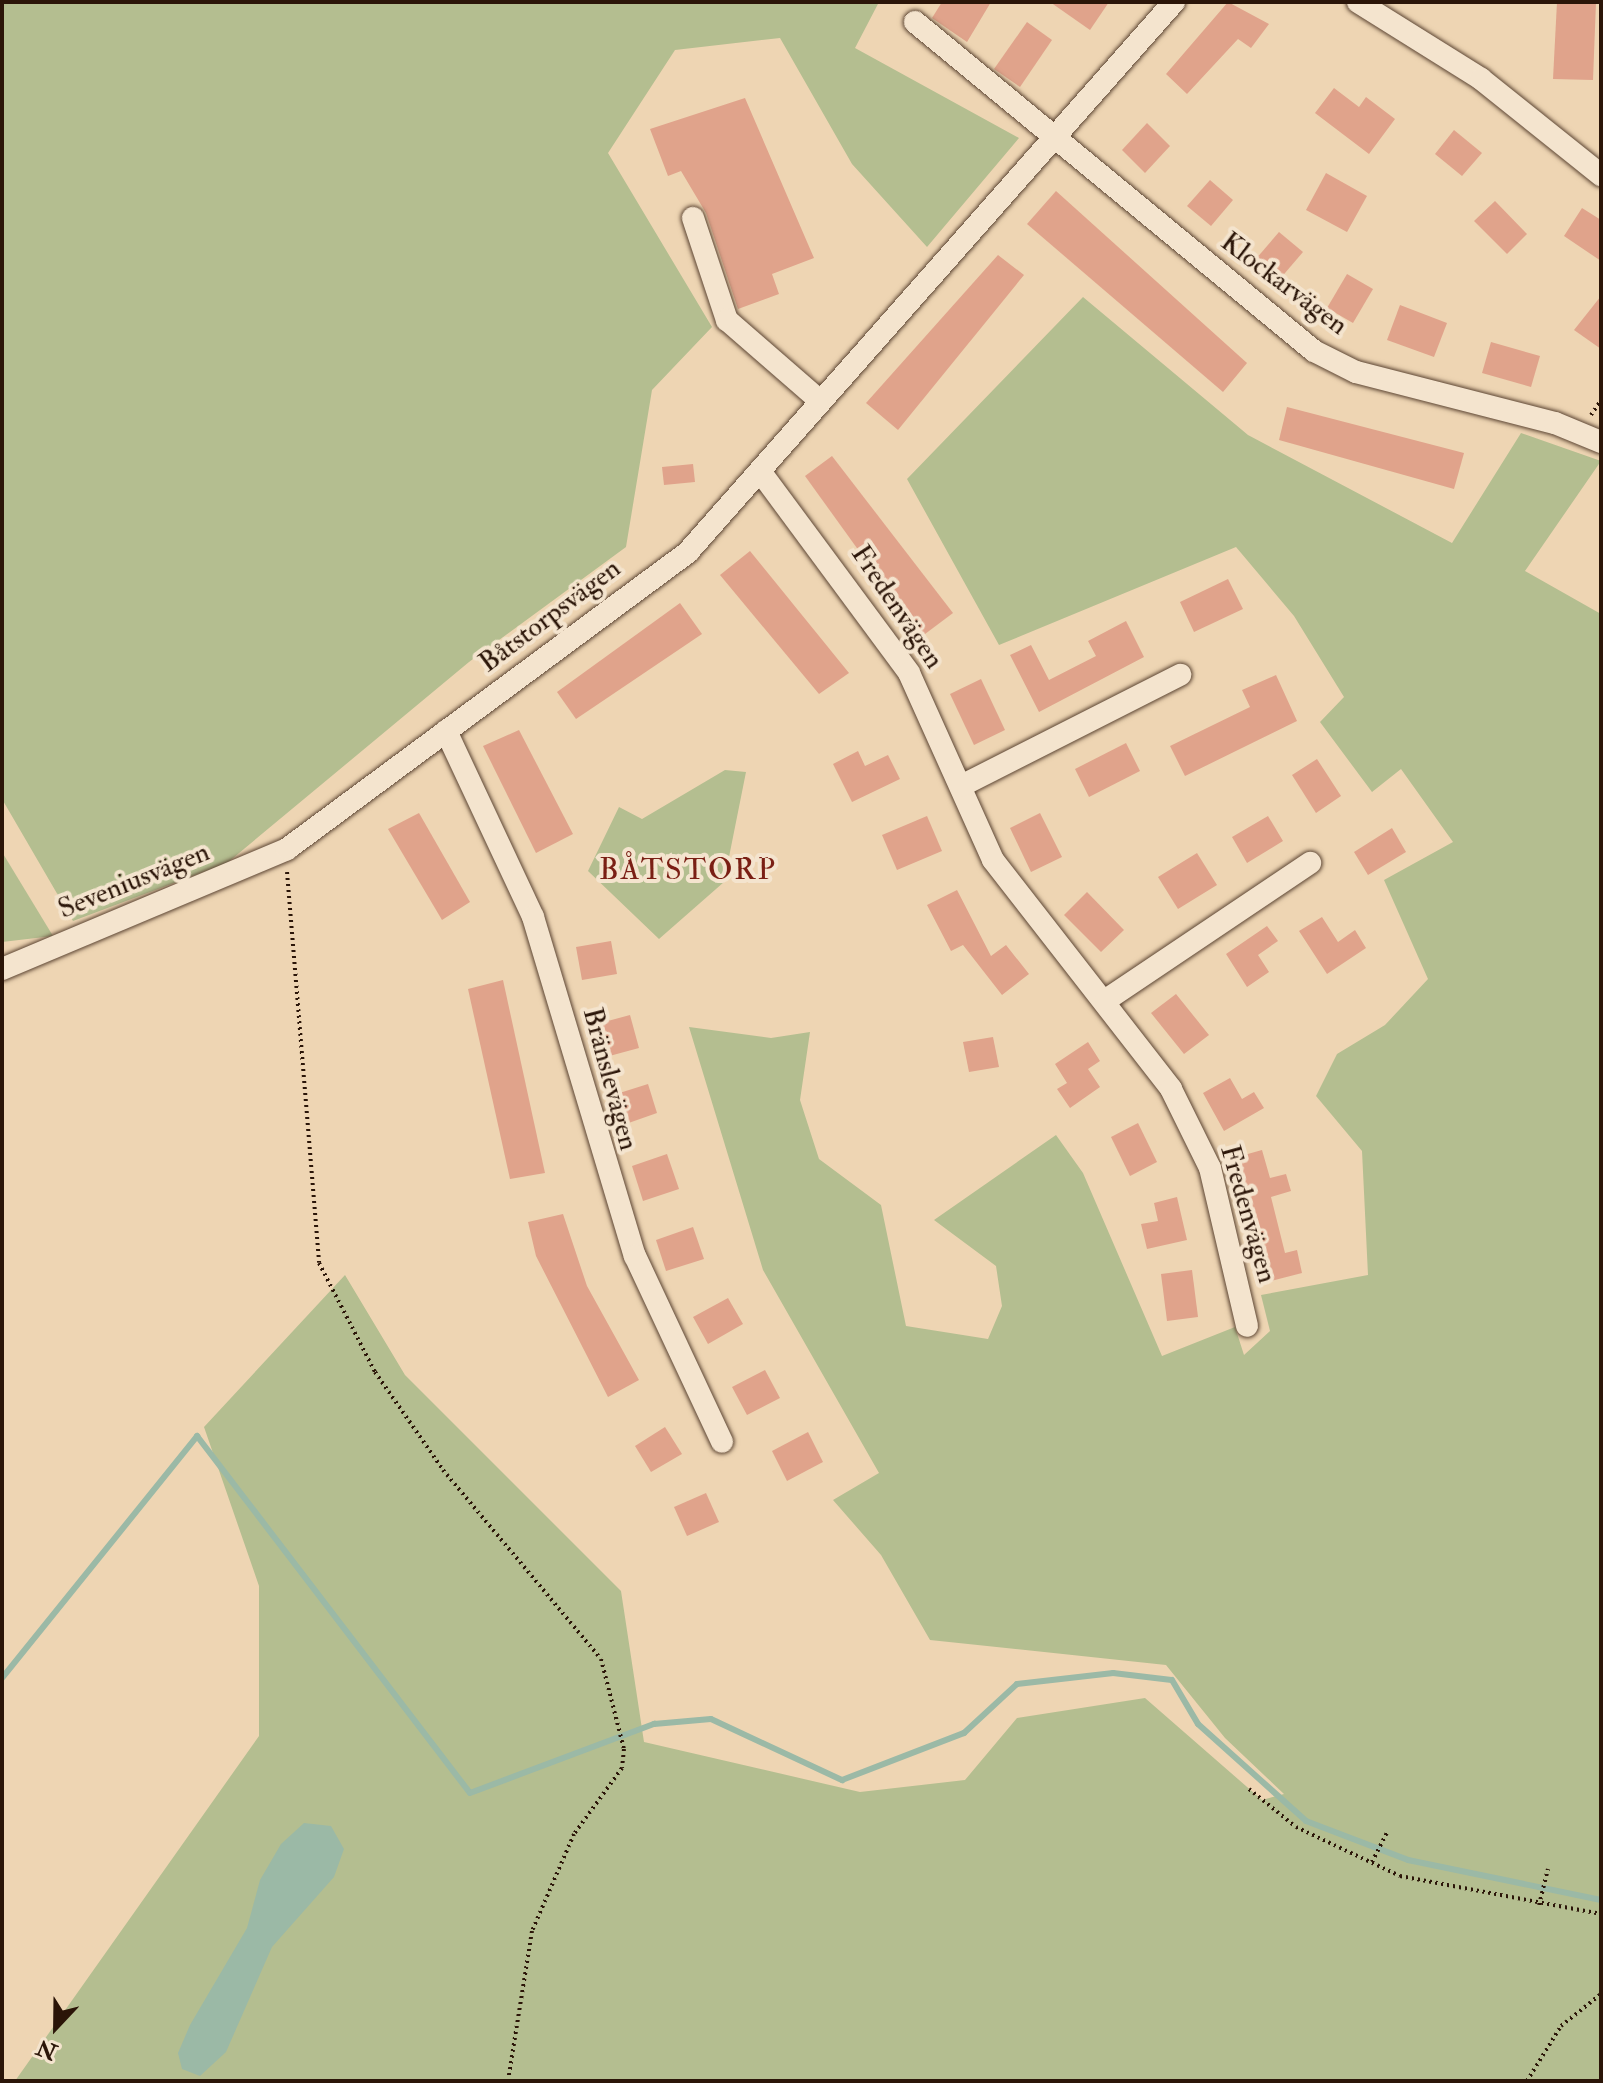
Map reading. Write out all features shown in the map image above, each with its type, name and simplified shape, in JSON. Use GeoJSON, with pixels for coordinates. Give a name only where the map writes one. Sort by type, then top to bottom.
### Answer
{"type":"FeatureCollection","features":[{"type":"Feature","properties":{"kind":"street","name":"Båtstorpsvägen"},"geometry":{"type":"LineString","coordinates":[[287,849],[688,552],[762,474],[819,400],[1059,135],[1174,2]]}},
{"type":"Feature","properties":{"kind":"street"},"geometry":{"type":"LineString","coordinates":[[1358,2],[1455,61],[1601,175]]}},
{"type":"Feature","properties":{"kind":"street"},"geometry":{"type":"LineString","coordinates":[[915,22],[1059,135]]}},
{"type":"Feature","properties":{"kind":"street","name":"Klockarvägen"},"geometry":{"type":"LineString","coordinates":[[1059,135],[1314,351],[1356,372],[1555,423],[1601,442]]}},
{"type":"Feature","properties":{"kind":"street"},"geometry":{"type":"LineString","coordinates":[[693,218],[727,320],[819,400]]}},
{"type":"Feature","properties":{"kind":"street","name":"Fredenvägen"},"geometry":{"type":"LineString","coordinates":[[762,474],[909,673],[993,860],[1026,909],[1106,1000],[1171,1089],[1210,1168],[1247,1326]]}},
{"type":"Feature","properties":{"kind":"street"},"geometry":{"type":"LineString","coordinates":[[961,786],[1180,675]]}},
{"type":"Feature","properties":{"kind":"street","name":"Bränslevägen"},"geometry":{"type":"LineString","coordinates":[[446,731],[533,917],[635,1256],[722,1442]]}},
{"type":"Feature","properties":{"kind":"street","name":"Seveniusvägen"},"geometry":{"type":"LineString","coordinates":[[2,969],[287,849]]}},
{"type":"Feature","properties":{"kind":"street"},"geometry":{"type":"LineString","coordinates":[[1106,1000],[1310,863]]}},
{"type":"Feature","properties":{"kind":"path"},"geometry":{"type":"LineString","coordinates":[[287,849],[298,1066],[319,1263],[375,1372],[443,1470],[601,1659],[624,1749],[622,1768],[574,1834],[536,1919],[508,2081]]}},
{"type":"Feature","properties":{"kind":"path"},"geometry":{"type":"LineString","coordinates":[[1249,1789],[1296,1827],[1400,1876],[1539,1905],[1601,1914]]}},
{"type":"Feature","properties":{"kind":"path"},"geometry":{"type":"LineString","coordinates":[[1372,1862],[1387,1832]]}},
{"type":"Feature","properties":{"kind":"path"},"geometry":{"type":"LineString","coordinates":[[1539,1905],[1548,1869]]}},
{"type":"Feature","properties":{"kind":"path"},"geometry":{"type":"LineString","coordinates":[[1527,2081],[1561,2026],[1601,1994]]}},
{"type":"Feature","properties":{"kind":"shaded area"},"geometry":{"type":"Polygon","coordinates":[[[2,2],[879,2],[855,48],[1019,138],[927,247],[852,164],[780,38],[675,50],[608,153],[712,327],[652,390],[626,547],[469,662],[227,863],[73,921],[2,799],[2,2]]]}},
{"type":"Feature","properties":{"kind":"shaded area"},"geometry":{"type":"Polygon","coordinates":[[[1083,297],[1248,435],[1452,543],[1521,433],[1601,461],[1525,571],[1601,614],[1601,2081],[15,2081],[259,1736],[259,1586],[204,1427],[345,1275],[405,1375],[621,1591],[644,1742],[860,1792],[965,1780],[1017,1718],[1145,1698],[1262,1800],[1284,1794],[1225,1738],[1166,1665],[930,1640],[881,1555],[833,1500],[879,1473],[763,1270],[689,1027],[771,1038],[810,1032],[800,1100],[819,1159],[881,1205],[906,1326],[988,1339],[1002,1306],[996,1266],[934,1220],[1056,1135],[1083,1173],[1162,1356],[1235,1327],[1244,1355],[1270,1331],[1261,1295],[1368,1275],[1362,1151],[1316,1096],[1337,1054],[1385,1025],[1428,979],[1384,880],[1453,842],[1401,769],[1372,792],[1320,722],[1344,697],[1294,616],[1236,547],[999,645],[907,479],[1083,297]]]}},
{"type":"Feature","properties":{"kind":"shaded area"},"geometry":{"type":"Polygon","coordinates":[[[725,770],[746,772],[724,882],[659,939],[588,871],[619,807],[642,819],[725,770]]]}},
{"type":"Feature","properties":{"kind":"shaded area"},"geometry":{"type":"Polygon","coordinates":[[[2,852],[53,936],[2,942],[2,852]]]}},
{"type":"Feature","properties":{"kind":"shaded area"},"geometry":{"type":"Polygon","coordinates":[[[304,1823],[331,1826],[344,1849],[334,1877],[272,1947],[226,2052],[200,2076],[182,2069],[178,2053],[190,2025],[247,1928],[260,1880],[281,1844],[304,1823]]]}},
{"type":"Feature","properties":{"kind":"building"},"geometry":{"type":"Polygon","coordinates":[[[942,2],[991,2],[967,42],[932,18],[942,2]]]}},
{"type":"Feature","properties":{"kind":"building"},"geometry":{"type":"Polygon","coordinates":[[[1050,2],[1109,2],[1090,30],[1050,2]]]}},
{"type":"Feature","properties":{"kind":"building"},"geometry":{"type":"Polygon","coordinates":[[[1228,2],[1269,24],[1251,48],[1238,39],[1187,94],[1166,74],[1228,2]]]}},
{"type":"Feature","properties":{"kind":"building"},"geometry":{"type":"Polygon","coordinates":[[[1557,2],[1596,2],[1593,80],[1553,79],[1557,2]]]}},
{"type":"Feature","properties":{"kind":"building"},"geometry":{"type":"Polygon","coordinates":[[[1027,22],[1052,40],[1020,87],[994,69],[1027,22]]]}},
{"type":"Feature","properties":{"kind":"building"},"geometry":{"type":"Polygon","coordinates":[[[1334,88],[1359,107],[1366,97],[1395,119],[1369,154],[1315,113],[1334,88]]]}},
{"type":"Feature","properties":{"kind":"building"},"geometry":{"type":"Polygon","coordinates":[[[745,98],[814,258],[772,274],[779,294],[738,309],[706,213],[681,171],[668,176],[650,129],[745,98]]]}},
{"type":"Feature","properties":{"kind":"building"},"geometry":{"type":"Polygon","coordinates":[[[1147,123],[1170,146],[1145,173],[1122,150],[1147,123]]]}},
{"type":"Feature","properties":{"kind":"building"},"geometry":{"type":"Polygon","coordinates":[[[1454,130],[1482,153],[1462,176],[1435,154],[1454,130]]]}},
{"type":"Feature","properties":{"kind":"building"},"geometry":{"type":"Polygon","coordinates":[[[1326,173],[1367,196],[1347,232],[1306,210],[1326,173]]]}},
{"type":"Feature","properties":{"kind":"building"},"geometry":{"type":"Polygon","coordinates":[[[1210,180],[1233,200],[1211,226],[1187,206],[1210,180]]]}},
{"type":"Feature","properties":{"kind":"building"},"geometry":{"type":"Polygon","coordinates":[[[1056,191],[1247,363],[1223,392],[1027,224],[1056,191]]]}},
{"type":"Feature","properties":{"kind":"building"},"geometry":{"type":"Polygon","coordinates":[[[1495,201],[1527,234],[1507,254],[1474,221],[1495,201]]]}},
{"type":"Feature","properties":{"kind":"building"},"geometry":{"type":"Polygon","coordinates":[[[1582,208],[1601,220],[1601,261],[1564,236],[1582,208]]]}},
{"type":"Feature","properties":{"kind":"building"},"geometry":{"type":"Polygon","coordinates":[[[1279,232],[1303,252],[1279,280],[1255,260],[1279,232]]]}},
{"type":"Feature","properties":{"kind":"building"},"geometry":{"type":"Polygon","coordinates":[[[998,255],[1024,275],[898,430],[866,403],[998,255]]]}},
{"type":"Feature","properties":{"kind":"building"},"geometry":{"type":"Polygon","coordinates":[[[1347,274],[1373,289],[1353,323],[1327,308],[1347,274]]]}},
{"type":"Feature","properties":{"kind":"building"},"geometry":{"type":"Polygon","coordinates":[[[1601,296],[1601,349],[1574,330],[1601,296]]]}},
{"type":"Feature","properties":{"kind":"building"},"geometry":{"type":"Polygon","coordinates":[[[1400,305],[1447,323],[1434,357],[1387,340],[1400,305]]]}},
{"type":"Feature","properties":{"kind":"building"},"geometry":{"type":"Polygon","coordinates":[[[1491,342],[1540,356],[1531,387],[1482,373],[1491,342]]]}},
{"type":"Feature","properties":{"kind":"building"},"geometry":{"type":"Polygon","coordinates":[[[1287,407],[1464,453],[1454,489],[1279,440],[1287,407]]]}},
{"type":"Feature","properties":{"kind":"building"},"geometry":{"type":"Polygon","coordinates":[[[832,456],[953,613],[921,637],[805,476],[832,456]]]}},
{"type":"Feature","properties":{"kind":"building"},"geometry":{"type":"Polygon","coordinates":[[[693,464],[695,482],[664,485],[662,467],[693,464]]]}},
{"type":"Feature","properties":{"kind":"building"},"geometry":{"type":"Polygon","coordinates":[[[750,551],[849,673],[819,694],[720,575],[750,551]]]}},
{"type":"Feature","properties":{"kind":"building"},"geometry":{"type":"Polygon","coordinates":[[[1228,579],[1243,609],[1194,632],[1180,602],[1228,579]]]}},
{"type":"Feature","properties":{"kind":"building"},"geometry":{"type":"Polygon","coordinates":[[[680,603],[702,634],[576,719],[557,692],[680,603]]]}},
{"type":"Feature","properties":{"kind":"building"},"geometry":{"type":"Polygon","coordinates":[[[1126,621],[1144,657],[1039,712],[1010,655],[1031,645],[1049,680],[1096,656],[1088,641],[1126,621]]]}},
{"type":"Feature","properties":{"kind":"building"},"geometry":{"type":"Polygon","coordinates":[[[1276,675],[1297,721],[1185,776],[1170,746],[1250,707],[1242,690],[1276,675]]]}},
{"type":"Feature","properties":{"kind":"building"},"geometry":{"type":"Polygon","coordinates":[[[981,679],[1005,730],[974,745],[950,694],[981,679]]]}},
{"type":"Feature","properties":{"kind":"building"},"geometry":{"type":"Polygon","coordinates":[[[519,730],[573,834],[536,853],[483,746],[519,730]]]}},
{"type":"Feature","properties":{"kind":"building"},"geometry":{"type":"Polygon","coordinates":[[[1126,743],[1140,771],[1089,797],[1075,769],[1126,743]]]}},
{"type":"Feature","properties":{"kind":"building"},"geometry":{"type":"Polygon","coordinates":[[[858,751],[865,766],[888,755],[900,779],[852,802],[833,764],[858,751]]]}},
{"type":"Feature","properties":{"kind":"building"},"geometry":{"type":"Polygon","coordinates":[[[1317,759],[1341,796],[1316,813],[1292,775],[1317,759]]]}},
{"type":"Feature","properties":{"kind":"building"},"geometry":{"type":"Polygon","coordinates":[[[419,813],[470,902],[442,920],[388,829],[419,813]]]}},
{"type":"Feature","properties":{"kind":"building"},"geometry":{"type":"Polygon","coordinates":[[[1040,813],[1062,857],[1031,872],[1010,828],[1040,813]]]}},
{"type":"Feature","properties":{"kind":"building"},"geometry":{"type":"Polygon","coordinates":[[[927,816],[942,851],[897,870],[882,835],[927,816]]]}},
{"type":"Feature","properties":{"kind":"building"},"geometry":{"type":"Polygon","coordinates":[[[1268,816],[1283,841],[1247,863],[1232,837],[1268,816]]]}},
{"type":"Feature","properties":{"kind":"building"},"geometry":{"type":"Polygon","coordinates":[[[1392,828],[1406,852],[1368,875],[1354,852],[1392,828]]]}},
{"type":"Feature","properties":{"kind":"building"},"geometry":{"type":"Polygon","coordinates":[[[1197,853],[1217,885],[1178,909],[1158,877],[1197,853]]]}},
{"type":"Feature","properties":{"kind":"building"},"geometry":{"type":"Polygon","coordinates":[[[957,890],[991,956],[1006,945],[1029,974],[1002,995],[963,945],[951,951],[927,905],[957,890]]]}},
{"type":"Feature","properties":{"kind":"building"},"geometry":{"type":"Polygon","coordinates":[[[1087,892],[1124,930],[1101,952],[1064,915],[1087,892]]]}},
{"type":"Feature","properties":{"kind":"building"},"geometry":{"type":"Polygon","coordinates":[[[1322,917],[1338,942],[1355,930],[1366,948],[1327,974],[1299,931],[1322,917]]]}},
{"type":"Feature","properties":{"kind":"building"},"geometry":{"type":"Polygon","coordinates":[[[1267,926],[1278,941],[1258,955],[1269,972],[1247,987],[1226,954],[1267,926]]]}},
{"type":"Feature","properties":{"kind":"building"},"geometry":{"type":"Polygon","coordinates":[[[611,941],[617,974],[582,980],[576,947],[611,941]]]}},
{"type":"Feature","properties":{"kind":"building"},"geometry":{"type":"Polygon","coordinates":[[[503,980],[545,1173],[510,1179],[468,989],[503,980]]]}},
{"type":"Feature","properties":{"kind":"building"},"geometry":{"type":"Polygon","coordinates":[[[1176,994],[1209,1035],[1184,1054],[1151,1013],[1176,994]]]}},
{"type":"Feature","properties":{"kind":"building"},"geometry":{"type":"Polygon","coordinates":[[[630,1015],[639,1048],[602,1058],[593,1025],[630,1015]]]}},
{"type":"Feature","properties":{"kind":"building"},"geometry":{"type":"Polygon","coordinates":[[[993,1037],[999,1067],[969,1072],[963,1042],[993,1037]]]}},
{"type":"Feature","properties":{"kind":"building"},"geometry":{"type":"Polygon","coordinates":[[[1088,1042],[1100,1061],[1088,1069],[1100,1087],[1070,1108],[1057,1089],[1067,1083],[1055,1064],[1088,1042]]]}},
{"type":"Feature","properties":{"kind":"building"},"geometry":{"type":"Polygon","coordinates":[[[1230,1078],[1242,1099],[1254,1092],[1264,1108],[1224,1131],[1203,1093],[1230,1078]]]}},
{"type":"Feature","properties":{"kind":"building"},"geometry":{"type":"Polygon","coordinates":[[[648,1084],[657,1113],[620,1126],[610,1096],[648,1084]]]}},
{"type":"Feature","properties":{"kind":"building"},"geometry":{"type":"Polygon","coordinates":[[[1138,1123],[1157,1162],[1130,1176],[1111,1137],[1138,1123]]]}},
{"type":"Feature","properties":{"kind":"building"},"geometry":{"type":"Polygon","coordinates":[[[1262,1150],[1270,1178],[1286,1174],[1291,1191],[1271,1197],[1285,1253],[1297,1250],[1302,1273],[1263,1283],[1237,1157],[1262,1150]]]}},
{"type":"Feature","properties":{"kind":"building"},"geometry":{"type":"Polygon","coordinates":[[[667,1154],[679,1189],[643,1201],[632,1166],[667,1154]]]}},
{"type":"Feature","properties":{"kind":"building"},"geometry":{"type":"Polygon","coordinates":[[[1177,1197],[1187,1240],[1147,1249],[1141,1224],[1158,1221],[1154,1203],[1177,1197]]]}},
{"type":"Feature","properties":{"kind":"building"},"geometry":{"type":"Polygon","coordinates":[[[563,1214],[587,1286],[639,1380],[608,1397],[536,1256],[528,1222],[563,1214]]]}},
{"type":"Feature","properties":{"kind":"building"},"geometry":{"type":"Polygon","coordinates":[[[693,1227],[704,1259],[666,1271],[656,1240],[693,1227]]]}},
{"type":"Feature","properties":{"kind":"building"},"geometry":{"type":"Polygon","coordinates":[[[1192,1270],[1198,1317],[1167,1321],[1161,1274],[1192,1270]]]}},
{"type":"Feature","properties":{"kind":"building"},"geometry":{"type":"Polygon","coordinates":[[[728,1298],[743,1324],[708,1344],[693,1317],[728,1298]]]}},
{"type":"Feature","properties":{"kind":"building"},"geometry":{"type":"Polygon","coordinates":[[[765,1370],[780,1398],[747,1415],[732,1387],[765,1370]]]}},
{"type":"Feature","properties":{"kind":"building"},"geometry":{"type":"Polygon","coordinates":[[[665,1427],[682,1454],[651,1472],[635,1446],[665,1427]]]}},
{"type":"Feature","properties":{"kind":"building"},"geometry":{"type":"Polygon","coordinates":[[[808,1432],[823,1462],[787,1481],[772,1451],[808,1432]]]}},
{"type":"Feature","properties":{"kind":"building"},"geometry":{"type":"Polygon","coordinates":[[[706,1493],[719,1522],[687,1536],[674,1507],[706,1493]]]}},
{"type":"Feature","properties":{"kind":"waterway"},"geometry":{"type":"LineString","coordinates":[[2,1678],[197,1436],[470,1793],[654,1724],[711,1719],[842,1780],[964,1733],[1017,1684],[1113,1673],[1172,1680],[1198,1724],[1306,1821],[1408,1860],[1601,1900]]}},
{"type":"Feature","properties":{"kind":"district","name":"BÅTSTORP"},"geometry":{"type":"Point","coordinates":[688,870]}}]}
